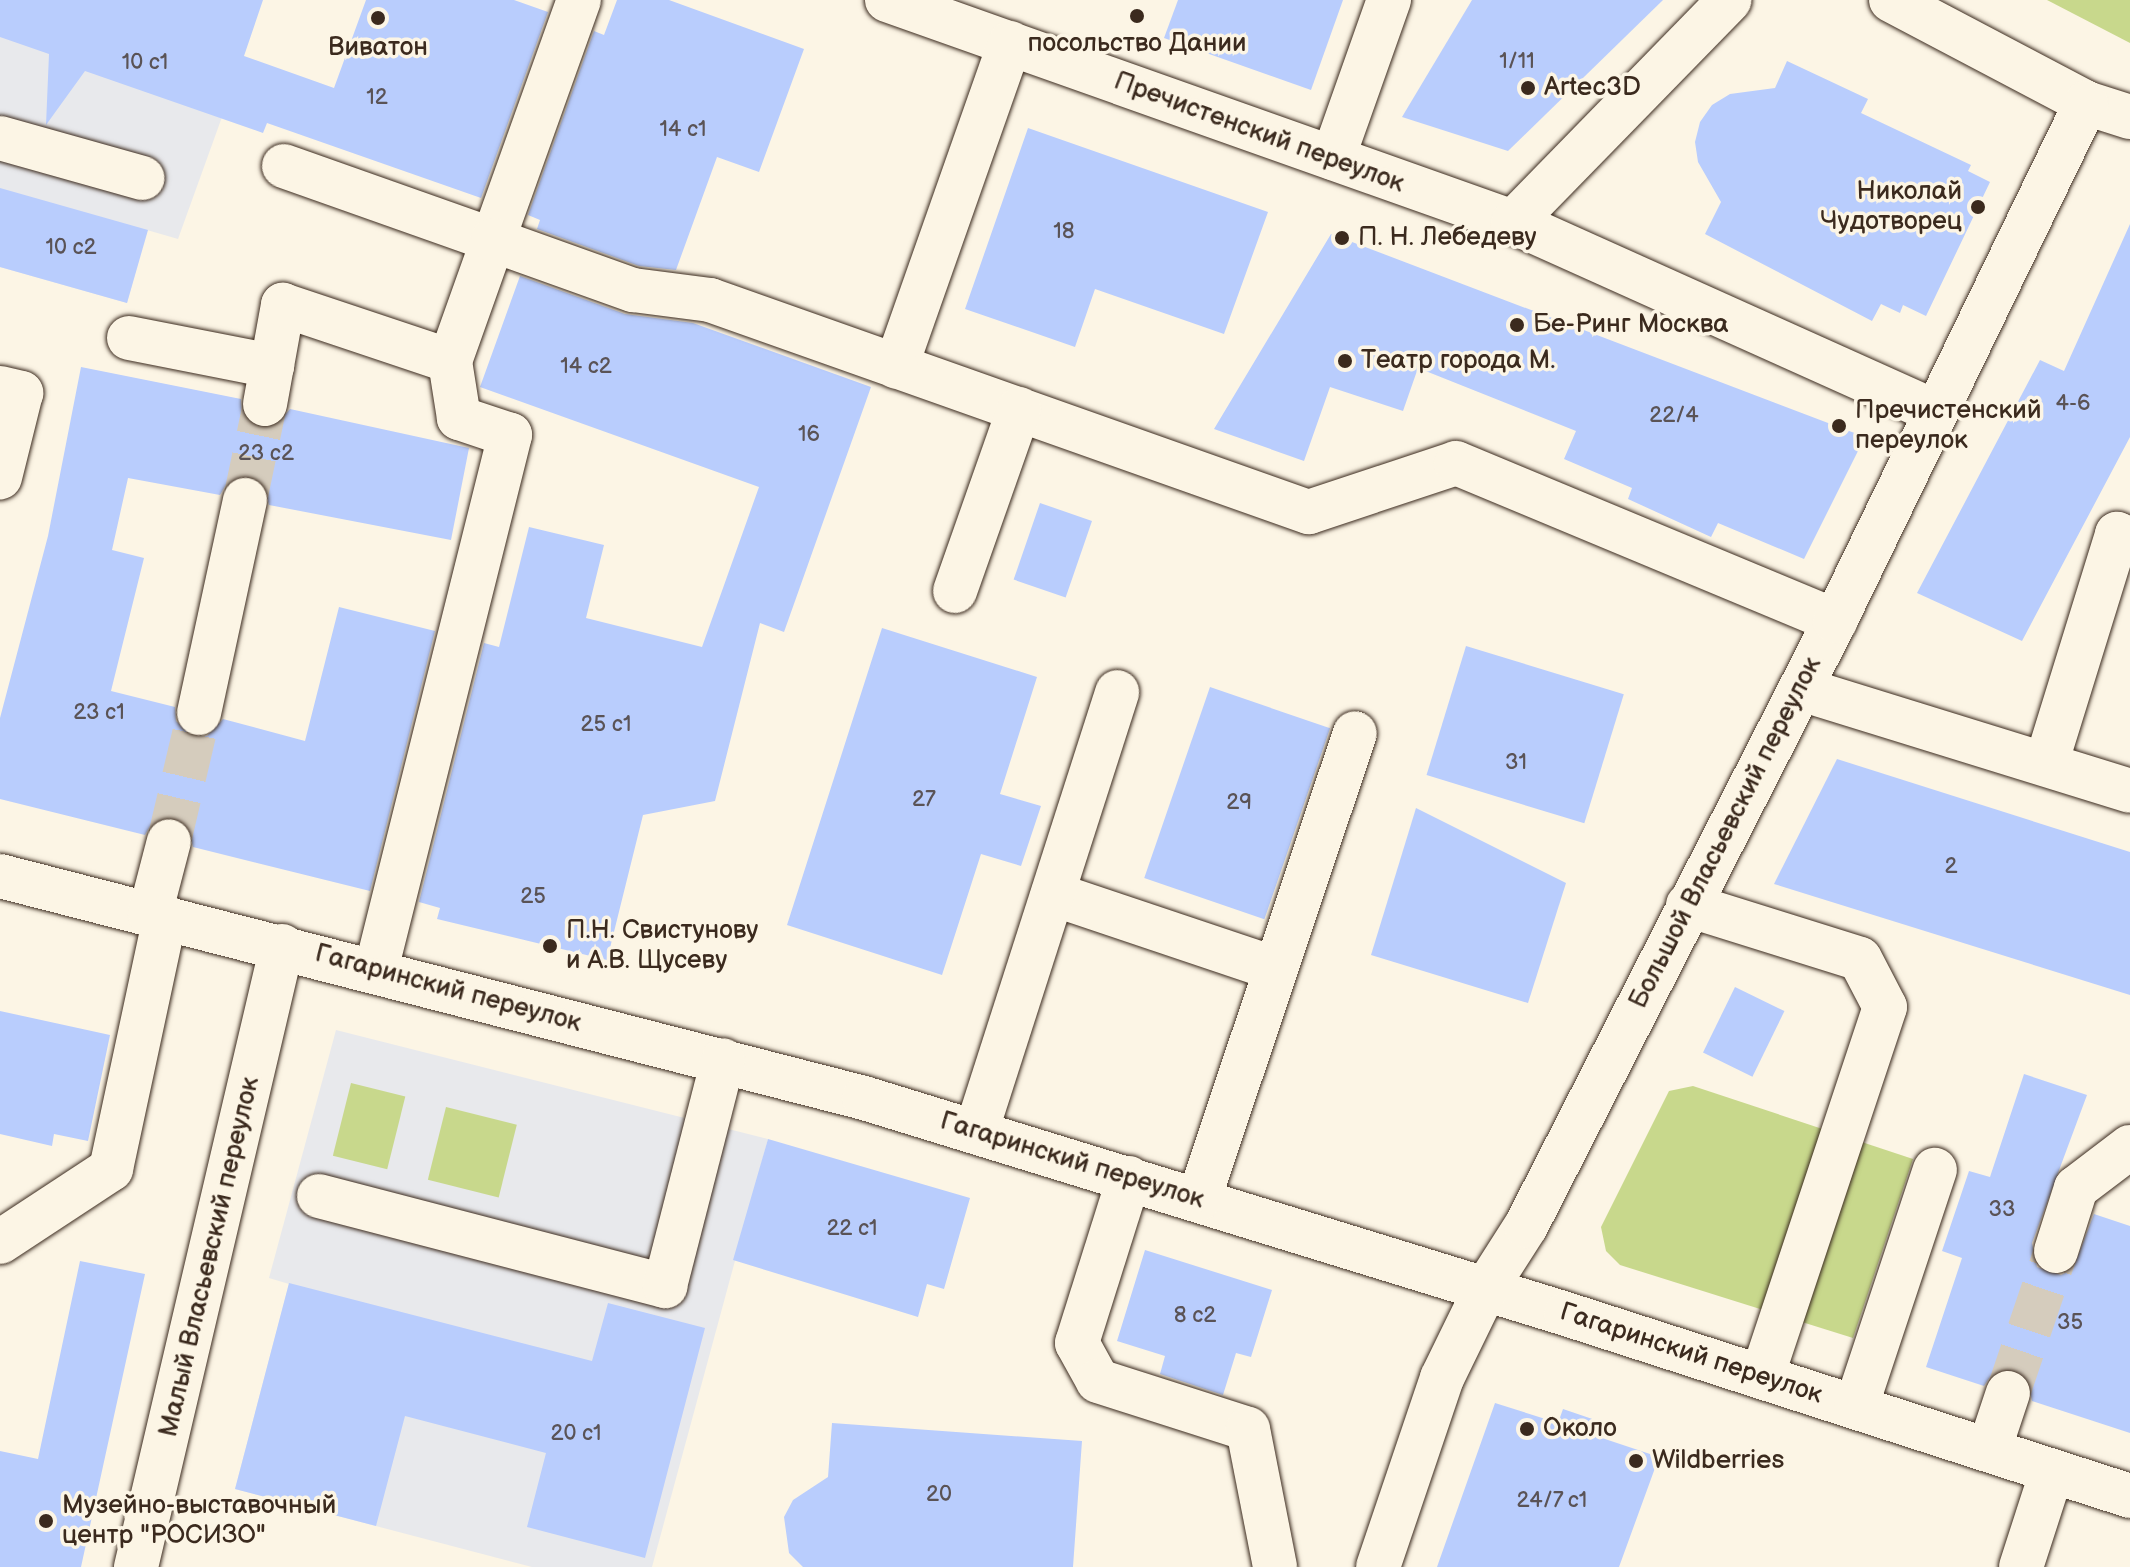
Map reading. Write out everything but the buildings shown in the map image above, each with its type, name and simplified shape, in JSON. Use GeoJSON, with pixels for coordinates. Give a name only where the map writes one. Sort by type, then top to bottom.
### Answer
{"type":"FeatureCollection","features":[{"type":"Feature","properties":{"kind":"street"},"geometry":{"type":"LineString","coordinates":[[376,970],[510,435],[459,418],[450,361],[579,0]]}},
{"type":"Feature","properties":{"kind":"street","name":"Пречистенский переулок"},"geometry":{"type":"LineString","coordinates":[[887,0],[1513,222],[1933,411]]}},
{"type":"Feature","properties":{"kind":"street"},"geometry":{"type":"LineString","coordinates":[[1333,158],[1389,0]]}},
{"type":"Feature","properties":{"kind":"street"},"geometry":{"type":"LineString","coordinates":[[1513,222],[1730,0]]}},
{"type":"Feature","properties":{"kind":"street"},"geometry":{"type":"LineString","coordinates":[[1891,0],[2086,103],[2130,117]]}},
{"type":"Feature","properties":{"kind":"street"},"geometry":{"type":"LineString","coordinates":[[896,366],[1010,43]]}},
{"type":"Feature","properties":{"kind":"street","name":"Большой Власьевский переулок"},"geometry":{"type":"LineString","coordinates":[[1378,1567],[1442,1378],[1485,1290],[1526,1226],[1801,689],[1933,411],[2086,103]]}},
{"type":"Feature","properties":{"kind":"street"},"geometry":{"type":"LineString","coordinates":[[0,138],[142,178]]}},
{"type":"Feature","properties":{"kind":"street"},"geometry":{"type":"LineString","coordinates":[[284,166],[633,290],[710,300],[1309,512],[1456,463],[1835,621]]}},
{"type":"Feature","properties":{"kind":"street"},"geometry":{"type":"LineString","coordinates":[[129,338],[268,385],[283,305],[450,361]]}},
{"type":"Feature","properties":{"kind":"street"},"geometry":{"type":"LineString","coordinates":[[0,388],[21,393],[0,477]]}},
{"type":"Feature","properties":{"kind":"street"},"geometry":{"type":"LineString","coordinates":[[955,591],[1019,409]]}},
{"type":"Feature","properties":{"kind":"street"},"geometry":{"type":"LineString","coordinates":[[199,713],[245,500]]}},
{"type":"Feature","properties":{"kind":"street"},"geometry":{"type":"LineString","coordinates":[[2046,764],[2117,534],[2130,539]]}},
{"type":"Feature","properties":{"kind":"street"},"geometry":{"type":"LineString","coordinates":[[1801,689],[2130,791]]}},
{"type":"Feature","properties":{"kind":"street"},"geometry":{"type":"LineString","coordinates":[[976,1132],[1117,692]]}},
{"type":"Feature","properties":{"kind":"street"},"geometry":{"type":"LineString","coordinates":[[1199,1199],[1355,733]]}},
{"type":"Feature","properties":{"kind":"street"},"geometry":{"type":"LineString","coordinates":[[0,1242],[111,1169],[169,841]]}},
{"type":"Feature","properties":{"kind":"street","name":"Гагаринский переулок"},"geometry":{"type":"LineString","coordinates":[[0,876],[723,1060],[976,1132],[1199,1199],[2130,1496]]}},
{"type":"Feature","properties":{"kind":"street"},"geometry":{"type":"LineString","coordinates":[[1053,894],[1276,969]]}},
{"type":"Feature","properties":{"kind":"street"},"geometry":{"type":"LineString","coordinates":[[1688,905],[1860,959],[1885,1007],[1762,1377]]}},
{"type":"Feature","properties":{"kind":"street","name":"Малый Власьевский переулок"},"geometry":{"type":"LineString","coordinates":[[136,1567],[282,946]]}},
{"type":"Feature","properties":{"kind":"street"},"geometry":{"type":"LineString","coordinates":[[319,1196],[665,1286],[723,1060]]}},
{"type":"Feature","properties":{"kind":"street"},"geometry":{"type":"LineString","coordinates":[[2056,1251],[2076,1188],[2130,1147]]}},
{"type":"Feature","properties":{"kind":"street"},"geometry":{"type":"LineString","coordinates":[[1856,1407],[1935,1170]]}},
{"type":"Feature","properties":{"kind":"street"},"geometry":{"type":"LineString","coordinates":[[1129,1178],[1077,1343],[1098,1381],[1248,1429],[1275,1567]]}},
{"type":"Feature","properties":{"kind":"street"},"geometry":{"type":"LineString","coordinates":[[1989,1450],[2008,1393]]}},
{"type":"Feature","properties":{"kind":"street"},"geometry":{"type":"LineString","coordinates":[[2021,1567],[2052,1471]]}},
{"type":"Feature","properties":{"kind":"shaded area"},"geometry":{"type":"Polygon","coordinates":[[[0,0],[244,56],[178,239],[147,230],[127,303],[0,267],[0,0]]]}},
{"type":"Feature","properties":{"kind":"shaded area"},"geometry":{"type":"Polygon","coordinates":[[[336,1030],[768,1139],[652,1567],[532,1567],[235,1489],[289,1284],[269,1278],[336,1030]]]}},
{"type":"Feature","properties":{"kind":"green space"},"geometry":{"type":"Polygon","coordinates":[[[2047,0],[2130,0],[2130,43],[2047,0]]]}},
{"type":"Feature","properties":{"kind":"green space"},"geometry":{"type":"Polygon","coordinates":[[[351,1083],[405,1097],[387,1169],[333,1156],[351,1083]]]}},
{"type":"Feature","properties":{"kind":"green space"},"geometry":{"type":"Polygon","coordinates":[[[1693,1086],[1913,1159],[1853,1338],[1620,1265],[1606,1251],[1601,1227],[1669,1091],[1693,1086]]]}},
{"type":"Feature","properties":{"kind":"green space"},"geometry":{"type":"Polygon","coordinates":[[[446,1107],[517,1125],[499,1197],[428,1180],[446,1107]]]}},
{"type":"Feature","properties":{"kind":"tunnel"},"geometry":{"type":"LineString","coordinates":[[245,500],[265,404]]}},
{"type":"Feature","properties":{"kind":"tunnel"},"geometry":{"type":"LineString","coordinates":[[169,841],[199,713]]}},
{"type":"Feature","properties":{"kind":"tunnel"},"geometry":{"type":"LineString","coordinates":[[2008,1393],[2056,1251]]}},
{"type":"Feature","properties":{"kind":"place","name":"посольство Дании"},"geometry":{"type":"Point","coordinates":[1137,16]}},
{"type":"Feature","properties":{"kind":"place","name":"Виватон"},"geometry":{"type":"Point","coordinates":[378,18]}},
{"type":"Feature","properties":{"kind":"place","name":"Artec3D"},"geometry":{"type":"Point","coordinates":[1528,88]}},
{"type":"Feature","properties":{"kind":"place","name":"Николай Чудотворец"},"geometry":{"type":"Point","coordinates":[1978,207]}},
{"type":"Feature","properties":{"kind":"place","name":"П. Н. Лебедеву"},"geometry":{"type":"Point","coordinates":[1342,238]}},
{"type":"Feature","properties":{"kind":"place","name":"Бе-Ринг Москва"},"geometry":{"type":"Point","coordinates":[1517,325]}},
{"type":"Feature","properties":{"kind":"place","name":"Театр города М."},"geometry":{"type":"Point","coordinates":[1345,361]}},
{"type":"Feature","properties":{"kind":"place","name":"Пречистенский переулок"},"geometry":{"type":"Point","coordinates":[1839,426]}},
{"type":"Feature","properties":{"kind":"place","name":"П.Н. Свистунову и А.В. Щусеву"},"geometry":{"type":"Point","coordinates":[550,946]}},
{"type":"Feature","properties":{"kind":"place","name":"Около"},"geometry":{"type":"Point","coordinates":[1527,1429]}},
{"type":"Feature","properties":{"kind":"place","name":"Wildberries"},"geometry":{"type":"Point","coordinates":[1636,1461]}},
{"type":"Feature","properties":{"kind":"place","name":"Музейно-выставочный центр \"РОСИЗО\""},"geometry":{"type":"Point","coordinates":[46,1521]}}]}
